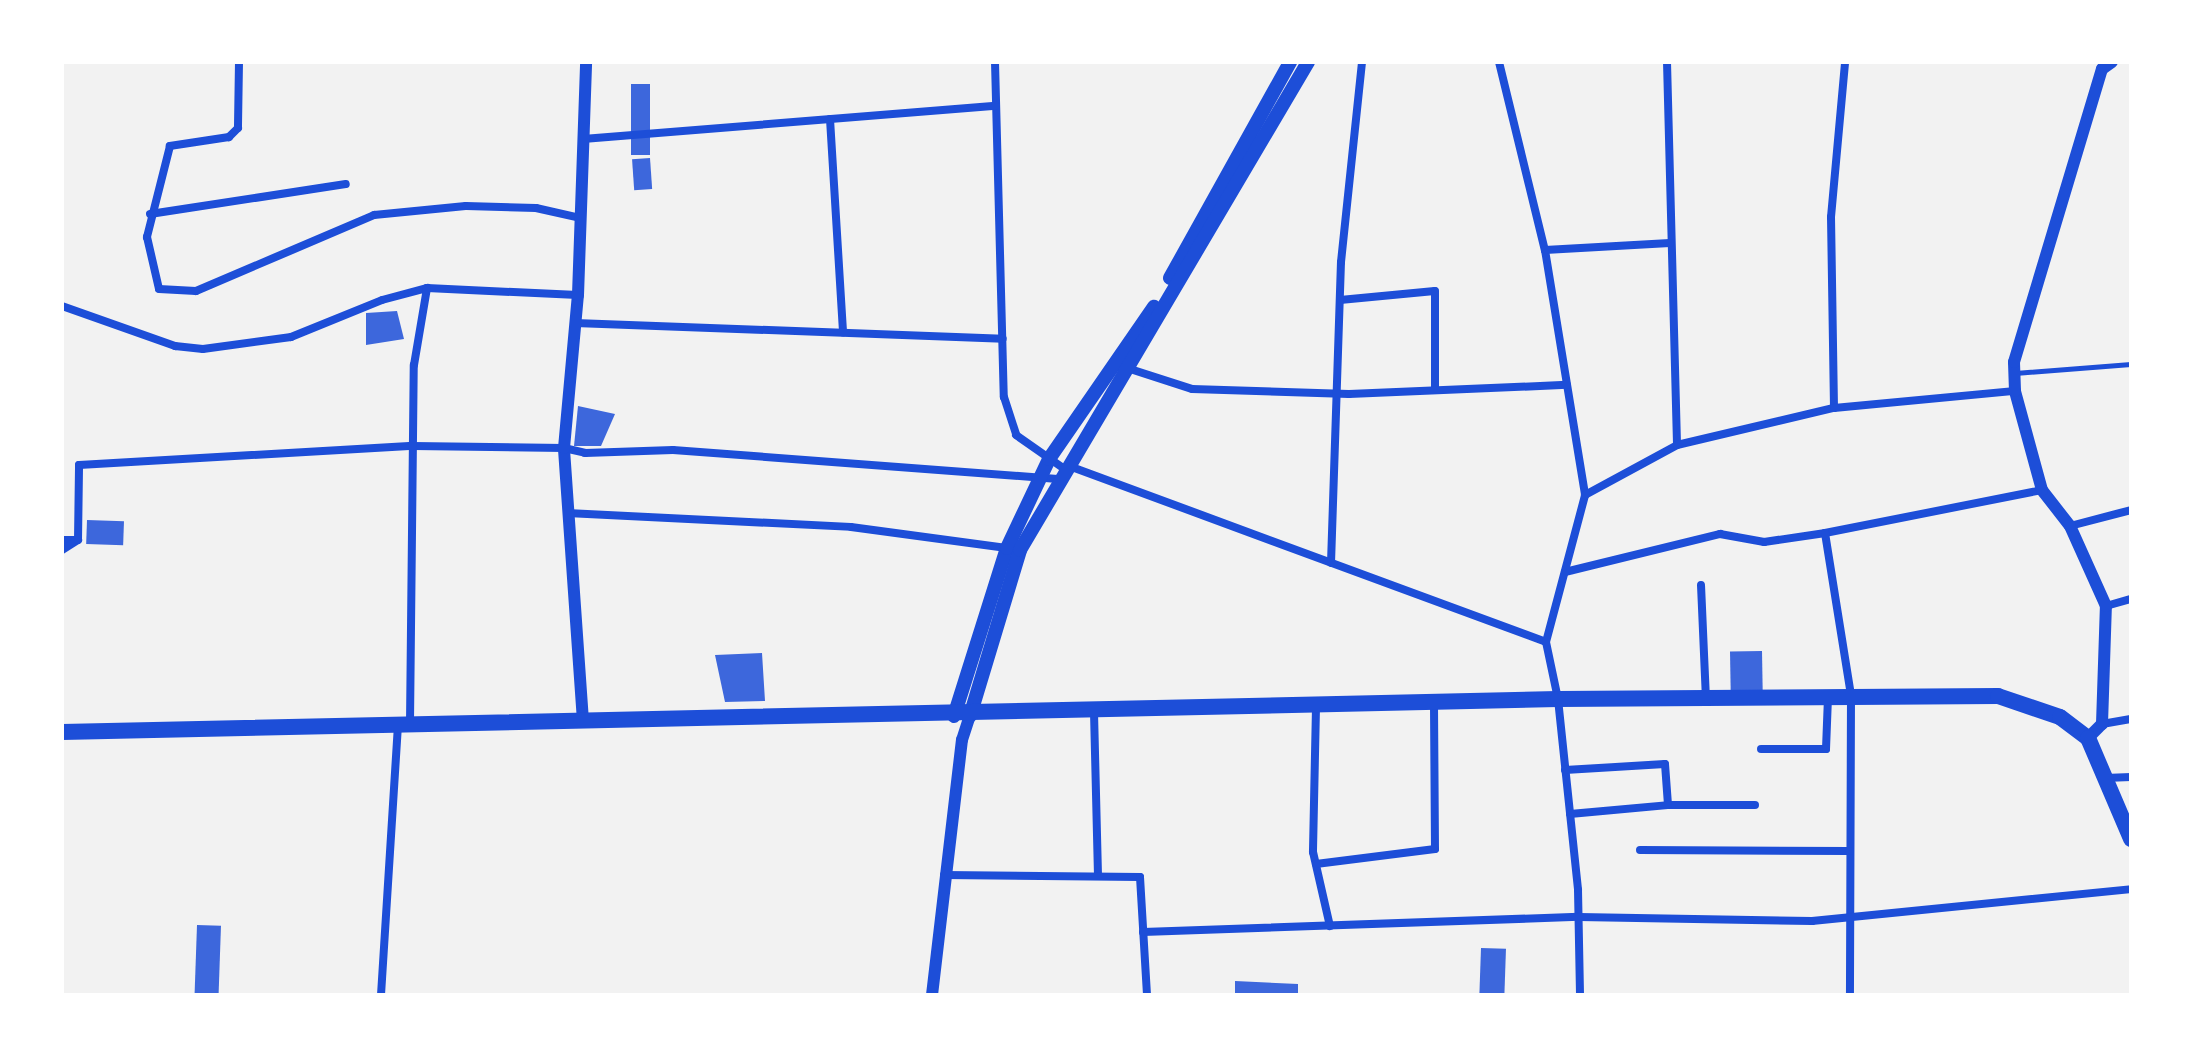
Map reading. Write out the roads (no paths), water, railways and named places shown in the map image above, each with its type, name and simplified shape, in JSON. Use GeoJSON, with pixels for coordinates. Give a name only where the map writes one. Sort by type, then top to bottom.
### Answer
{"type":"FeatureCollection","features":[{"type":"Feature","properties":{"kind":"main road"},"geometry":{"type":"LineString","coordinates":[[962,716],[1013,549],[1049,459],[1159,299],[1290,62]]}},
{"type":"Feature","properties":{"kind":"main road"},"geometry":{"type":"LineString","coordinates":[[1013,549],[1065,472],[1308,62]]}},
{"type":"Feature","properties":{"kind":"main road"},"geometry":{"type":"LineString","coordinates":[[62,732],[962,716],[1434,705],[1558,699],[1998,696],[2060,717],[2088,738],[2130,834]]}},
{"type":"Feature","properties":{"kind":"street"},"geometry":{"type":"LineString","coordinates":[[239,62],[238,128],[229,137],[170,146],[150,214],[147,237],[159,289],[196,291],[374,215],[466,206],[536,208],[580,218]]}},
{"type":"Feature","properties":{"kind":"street"},"geometry":{"type":"LineString","coordinates":[[583,721],[566,513],[564,448],[578,295],[586,62]]}},
{"type":"Feature","properties":{"kind":"street"},"geometry":{"type":"LineString","coordinates":[[995,62],[1004,397],[1016,435],[1065,472],[1331,563],[1546,642]]}},
{"type":"Feature","properties":{"kind":"street"},"geometry":{"type":"LineString","coordinates":[[1331,563],[1340,300],[1362,62]]}},
{"type":"Feature","properties":{"kind":"street"},"geometry":{"type":"LineString","coordinates":[[1499,62],[1545,250],[1585,495],[1546,642],[1558,699],[1570,814],[1579,917],[1580,995]]}},
{"type":"Feature","properties":{"kind":"street"},"geometry":{"type":"LineString","coordinates":[[1667,62],[1677,445]]}},
{"type":"Feature","properties":{"kind":"street"},"geometry":{"type":"LineString","coordinates":[[1834,408],[1831,217],[1845,62]]}},
{"type":"Feature","properties":{"kind":"street"},"geometry":{"type":"LineString","coordinates":[[2102,724],[2106,606],[2070,526],[2042,490],[2015,391],[2014,373],[2106,64]]}},
{"type":"Feature","properties":{"kind":"street"},"geometry":{"type":"LineString","coordinates":[[583,139],[996,106]]}},
{"type":"Feature","properties":{"kind":"street"},"geometry":{"type":"LineString","coordinates":[[830,119],[843,333]]}},
{"type":"Feature","properties":{"kind":"street"},"geometry":{"type":"LineString","coordinates":[[150,214],[346,184]]}},
{"type":"Feature","properties":{"kind":"street"},"geometry":{"type":"LineString","coordinates":[[1545,250],[1670,243]]}},
{"type":"Feature","properties":{"kind":"street"},"geometry":{"type":"LineString","coordinates":[[62,306],[175,346],[203,349],[291,337],[382,300],[427,288],[578,295]]}},
{"type":"Feature","properties":{"kind":"street"},"geometry":{"type":"LineString","coordinates":[[381,995],[404,724],[414,365],[427,288]]}},
{"type":"Feature","properties":{"kind":"street"},"geometry":{"type":"LineString","coordinates":[[1340,300],[1435,291],[1435,389]]}},
{"type":"Feature","properties":{"kind":"street"},"geometry":{"type":"LineString","coordinates":[[575,323],[1003,339]]}},
{"type":"Feature","properties":{"kind":"street"},"geometry":{"type":"LineString","coordinates":[[1127,368],[1192,389],[1337,394],[1567,385]]}},
{"type":"Feature","properties":{"kind":"street"},"geometry":{"type":"LineString","coordinates":[[1585,495],[1677,445],[1834,408],[2015,391]]}},
{"type":"Feature","properties":{"kind":"street"},"geometry":{"type":"LineString","coordinates":[[78,540],[79,465],[413,446],[564,448],[585,453],[673,450],[1040,478],[1065,472]]}},
{"type":"Feature","properties":{"kind":"street"},"geometry":{"type":"LineString","coordinates":[[1565,572],[1720,534],[1764,542],[2042,490]]}},
{"type":"Feature","properties":{"kind":"street"},"geometry":{"type":"LineString","coordinates":[[2070,526],[2131,510]]}},
{"type":"Feature","properties":{"kind":"street"},"geometry":{"type":"LineString","coordinates":[[566,513],[851,527],[1013,549]]}},
{"type":"Feature","properties":{"kind":"street"},"geometry":{"type":"LineString","coordinates":[[1825,533],[1851,696],[1850,995]]}},
{"type":"Feature","properties":{"kind":"street"},"geometry":{"type":"LineString","coordinates":[[62,540],[78,540]]}},
{"type":"Feature","properties":{"kind":"street"},"geometry":{"type":"LineString","coordinates":[[62,550],[78,540]]}},
{"type":"Feature","properties":{"kind":"street"},"geometry":{"type":"LineString","coordinates":[[1701,585],[1706,699]]}},
{"type":"Feature","properties":{"kind":"street"},"geometry":{"type":"LineString","coordinates":[[2106,606],[2131,599]]}},
{"type":"Feature","properties":{"kind":"street"},"geometry":{"type":"LineString","coordinates":[[1761,749],[1826,749],[1828,696]]}},
{"type":"Feature","properties":{"kind":"street"},"geometry":{"type":"LineString","coordinates":[[1316,864],[1435,849],[1434,705]]}},
{"type":"Feature","properties":{"kind":"street"},"geometry":{"type":"LineString","coordinates":[[1316,707],[1316,864],[1330,926]]}},
{"type":"Feature","properties":{"kind":"street"},"geometry":{"type":"LineString","coordinates":[[1094,712],[1098,876]]}},
{"type":"Feature","properties":{"kind":"street"},"geometry":{"type":"LineString","coordinates":[[932,995],[962,740],[962,716]]}},
{"type":"Feature","properties":{"kind":"street"},"geometry":{"type":"LineString","coordinates":[[2088,738],[2102,724],[2131,719]]}},
{"type":"Feature","properties":{"kind":"street"},"geometry":{"type":"LineString","coordinates":[[1565,770],[1665,764],[1668,805]]}},
{"type":"Feature","properties":{"kind":"street"},"geometry":{"type":"LineString","coordinates":[[2104,778],[2131,777]]}},
{"type":"Feature","properties":{"kind":"street"},"geometry":{"type":"LineString","coordinates":[[1570,814],[1668,805],[1755,805]]}},
{"type":"Feature","properties":{"kind":"street"},"geometry":{"type":"LineString","coordinates":[[1640,850],[1850,851]]}},
{"type":"Feature","properties":{"kind":"street"},"geometry":{"type":"LineString","coordinates":[[944,875],[1140,877],[1147,995]]}},
{"type":"Feature","properties":{"kind":"street"},"geometry":{"type":"LineString","coordinates":[[1143,932],[1579,917],[1812,921],[2131,889]]}},
{"type":"Feature","properties":{"kind":"lane"},"geometry":{"type":"LineString","coordinates":[[2014,373],[2131,364]]}}]}
